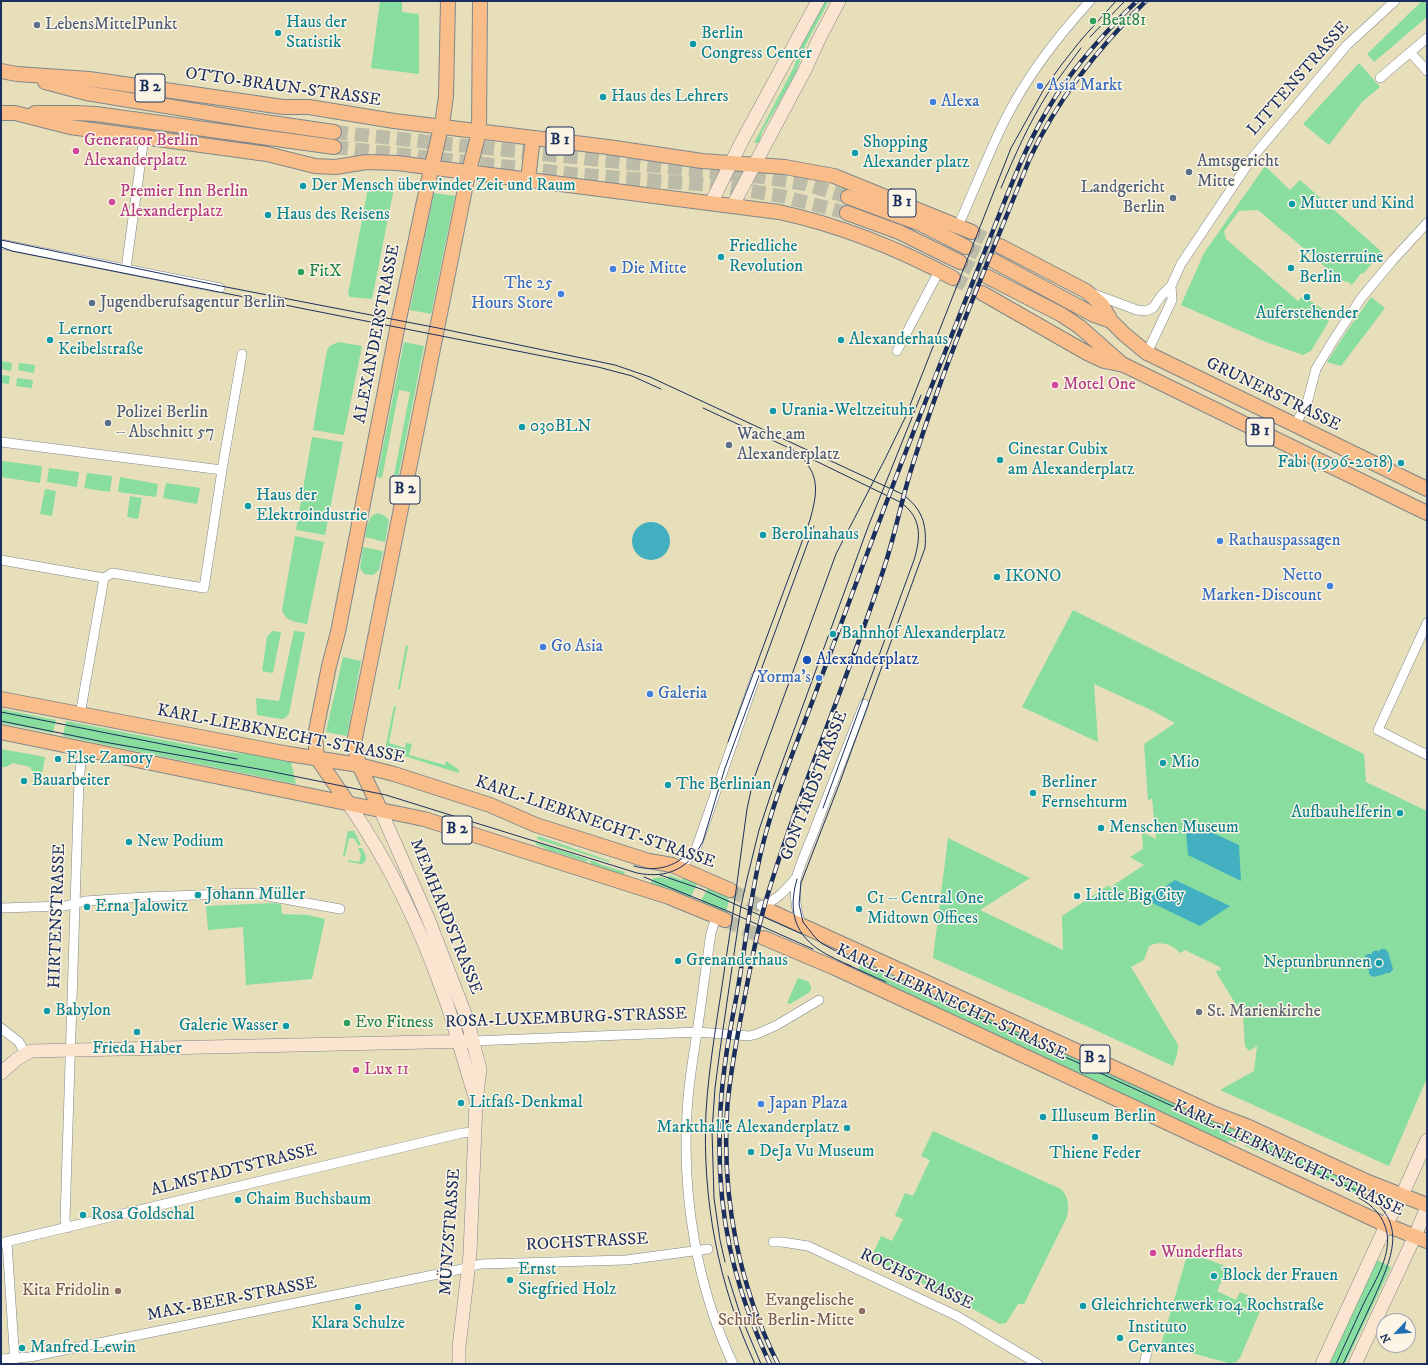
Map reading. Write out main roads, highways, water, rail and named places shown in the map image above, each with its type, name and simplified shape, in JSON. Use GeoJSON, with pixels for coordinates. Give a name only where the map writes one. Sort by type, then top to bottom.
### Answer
{"type":"FeatureCollection","features":[{"type":"Feature","properties":{"kind":"main road","name":"ALEXANDERSTRASSE"},"geometry":{"type":"LineString","coordinates":[[348,803],[317,758],[315,736],[327,673],[338,632],[398,324],[441,127],[446,96],[448,1]]}},
{"type":"Feature","properties":{"kind":"main road"},"geometry":{"type":"LineString","coordinates":[[479,132],[480,1]]}},
{"type":"Feature","properties":{"kind":"main road","name":"OTTO-BRAUN-STRASSE"},"geometry":{"type":"LineString","coordinates":[[1,71],[17,74],[89,79],[283,107],[309,107],[441,127]]}},
{"type":"Feature","properties":{"kind":"main road"},"geometry":{"type":"LineString","coordinates":[[17,74],[86,93],[334,132]]}},
{"type":"Feature","properties":{"kind":"main road"},"geometry":{"type":"LineString","coordinates":[[8,113],[70,127],[267,154],[302,163],[326,167],[377,161],[779,212],[816,221],[874,242],[953,278]]}},
{"type":"Feature","properties":{"kind":"main road"},"geometry":{"type":"LineString","coordinates":[[8,113],[96,114],[334,147]]}},
{"type":"Feature","properties":{"kind":"main road","name":"B 2"},"geometry":{"type":"LineString","coordinates":[[359,765],[354,743],[469,172],[479,132],[441,127]]}},
{"type":"Feature","properties":{"kind":"main road","name":"B 1"},"geometry":{"type":"LineString","coordinates":[[479,132],[702,160],[785,168],[834,176],[972,232]]}},
{"type":"Feature","properties":{"kind":"main road"},"geometry":{"type":"LineString","coordinates":[[528,179],[534,138]]}},
{"type":"Feature","properties":{"kind":"main road"},"geometry":{"type":"LineString","coordinates":[[848,197],[921,224],[966,247]]}},
{"type":"Feature","properties":{"kind":"main road"},"geometry":{"type":"LineString","coordinates":[[847,213],[899,232],[960,262]]}},
{"type":"Feature","properties":{"kind":"main road","name":"GRUNERSTRASSE"},"geometry":{"type":"LineString","coordinates":[[1000,246],[1086,291],[1102,305],[1111,321],[1147,353],[1427,489]]}},
{"type":"Feature","properties":{"kind":"main road","name":"GRUNERSTRASSE"},"geometry":{"type":"LineString","coordinates":[[994,261],[1094,315],[1111,321]]}},
{"type":"Feature","properties":{"kind":"main road","name":"B 1"},"geometry":{"type":"LineString","coordinates":[[988,277],[1062,314],[1080,327],[1124,365]]}},
{"type":"Feature","properties":{"kind":"main road","name":"B 1"},"geometry":{"type":"LineString","coordinates":[[982,292],[1087,353],[1104,361],[1124,365],[1427,513]]}},
{"type":"Feature","properties":{"kind":"main road","name":"KARL-LIEBKNECHT-STRASSE"},"geometry":{"type":"LineString","coordinates":[[1,699],[289,754],[359,765],[394,774],[462,795],[536,824],[649,861],[675,867],[730,890]]}},
{"type":"Feature","properties":{"kind":"main road"},"geometry":{"type":"LineString","coordinates":[[1,732],[348,803]]}},
{"type":"Feature","properties":{"kind":"main road"},"geometry":{"type":"LineString","coordinates":[[359,765],[380,809]]}},
{"type":"Feature","properties":{"kind":"main road","name":"B 2"},"geometry":{"type":"LineString","coordinates":[[348,803],[424,819],[669,897],[721,918]]}},
{"type":"Feature","properties":{"kind":"main road","name":"KARL-LIEBKNECHT-STRASSE"},"geometry":{"type":"LineString","coordinates":[[766,909],[1215,1114],[1249,1127],[1368,1182],[1427,1206]]}},
{"type":"Feature","properties":{"kind":"main road","name":"KARL-LIEBKNECHT-STRASSE"},"geometry":{"type":"LineString","coordinates":[[764,938],[835,968],[1386,1225],[1421,1238]]}},
{"type":"Feature","properties":{"kind":"water"},"geometry":{"type":"Polygon","coordinates":[[[647,522],[655,522],[662,525],[667,530],[670,541],[667,552],[662,557],[655,560],[647,560],[640,557],[635,552],[632,545],[632,537],[635,530],[640,525],[647,522]]]}},
{"type":"Feature","properties":{"kind":"water"},"geometry":{"type":"Polygon","coordinates":[[[1185,820],[1239,845],[1241,881],[1188,855],[1185,820]]]}},
{"type":"Feature","properties":{"kind":"water"},"geometry":{"type":"Polygon","coordinates":[[[1175,880],[1230,906],[1200,926],[1146,900],[1175,880]]]}},
{"type":"Feature","properties":{"kind":"water","name":"Neptunbrunnen"},"geometry":{"type":"Polygon","coordinates":[[[1381,949],[1385,949],[1388,952],[1393,969],[1390,973],[1373,977],[1369,974],[1364,958],[1367,954],[1372,954],[1372,952],[1377,950],[1378,952],[1381,949]]]}},
{"type":"Feature","properties":{"kind":"tunnel"},"geometry":{"type":"LineString","coordinates":[[334,132],[762,177],[805,184],[848,197]]}},
{"type":"Feature","properties":{"kind":"tunnel"},"geometry":{"type":"LineString","coordinates":[[334,147],[572,174],[722,186],[781,196],[847,213]]}},
{"type":"Feature","properties":{"kind":"tunnel"},"geometry":{"type":"LineString","coordinates":[[972,232],[1000,246]]}},
{"type":"Feature","properties":{"kind":"tunnel"},"geometry":{"type":"LineString","coordinates":[[966,247],[994,261]]}},
{"type":"Feature","properties":{"kind":"tunnel"},"geometry":{"type":"LineString","coordinates":[[960,262],[988,277]]}},
{"type":"Feature","properties":{"kind":"tunnel"},"geometry":{"type":"LineString","coordinates":[[953,278],[982,293]]}},
{"type":"Feature","properties":{"kind":"tunnel"},"geometry":{"type":"LineString","coordinates":[[730,890],[770,911]]}},
{"type":"Feature","properties":{"kind":"tunnel"},"geometry":{"type":"LineString","coordinates":[[725,920],[764,938]]}},
{"type":"Feature","properties":{"kind":"tram line"},"geometry":{"type":"LineString","coordinates":[[755,1364],[731,1304],[722,1272],[710,1209],[705,1145],[707,1093],[712,1055],[747,809],[753,781],[836,554],[905,418],[1011,148],[1044,89],[1081,40],[1116,1]]}},
{"type":"Feature","properties":{"kind":"tram line"},"geometry":{"type":"LineString","coordinates":[[1090,37],[1125,1]]}},
{"type":"Feature","properties":{"kind":"tram line"},"geometry":{"type":"LineString","coordinates":[[1001,188],[1023,139],[1041,104],[1081,48]]}},
{"type":"Feature","properties":{"kind":"tram line"},"geometry":{"type":"LineString","coordinates":[[1,240],[615,365],[650,377],[902,494],[909,499],[922,517],[925,531],[925,548],[840,782],[801,883],[799,904],[803,922],[821,943],[845,956],[1364,1194],[1378,1205],[1387,1217],[1392,1229],[1393,1242],[1386,1269],[1343,1364]]}},
{"type":"Feature","properties":{"kind":"tram line"},"geometry":{"type":"LineString","coordinates":[[1,247],[12,251],[598,367],[632,376],[661,389]]}},
{"type":"Feature","properties":{"kind":"tram line"},"geometry":{"type":"LineString","coordinates":[[725,1262],[720,1240],[714,1198],[712,1131],[715,1088],[720,1050],[741,906],[747,879],[759,830],[774,785],[868,527],[921,395]]}},
{"type":"Feature","properties":{"kind":"tram line"},"geometry":{"type":"LineString","coordinates":[[703,408],[900,502],[907,508],[916,521],[918,528],[918,543],[914,560],[823,808]]}},
{"type":"Feature","properties":{"kind":"tram line"},"geometry":{"type":"LineString","coordinates":[[728,742],[810,520],[815,493],[814,478],[806,462],[799,455]]}},
{"type":"Feature","properties":{"kind":"tram line"},"geometry":{"type":"LineString","coordinates":[[1,721],[104,742],[264,770],[386,795],[637,873],[667,873],[676,870],[691,859],[703,841],[725,768],[814,526]]}},
{"type":"Feature","properties":{"kind":"tram line"},"geometry":{"type":"LineString","coordinates":[[1,712],[237,759]]}},
{"type":"Feature","properties":{"kind":"tram line"},"geometry":{"type":"LineString","coordinates":[[634,866],[650,869],[664,867],[678,861],[690,851]]}},
{"type":"Feature","properties":{"kind":"tram line"},"geometry":{"type":"LineString","coordinates":[[660,875],[701,889],[802,934]]}},
{"type":"Feature","properties":{"kind":"tram line"},"geometry":{"type":"LineString","coordinates":[[644,877],[725,910],[813,949]]}},
{"type":"Feature","properties":{"kind":"tram line"},"geometry":{"type":"LineString","coordinates":[[797,879],[793,899],[793,909],[798,926],[809,942],[818,949],[851,966]]}},
{"type":"Feature","properties":{"kind":"tram line"},"geometry":{"type":"LineString","coordinates":[[846,964],[886,982]]}},
{"type":"Feature","properties":{"kind":"tram line"},"geometry":{"type":"LineString","coordinates":[[1336,1364],[1384,1261],[1388,1242],[1386,1227],[1381,1217],[1369,1204],[1359,1198]]}},
{"type":"Feature","properties":{"kind":"tram line"},"geometry":{"type":"LineString","coordinates":[[728,1276],[740,1314],[761,1364]]}},
{"type":"Feature","properties":{"kind":"railway"},"geometry":{"type":"LineString","coordinates":[[770,1364],[757,1335],[737,1276],[724,1216],[719,1154],[725,1060],[740,979],[752,899],[764,840],[783,780],[882,513],[1007,194],[1029,144],[1046,112],[1074,70],[1094,46],[1137,1]]}},
{"type":"Feature","properties":{"kind":"railway"},"geometry":{"type":"LineString","coordinates":[[778,1364],[764,1334],[743,1273],[731,1209],[727,1177],[726,1145],[729,1087],[733,1062],[751,965],[765,902],[797,807],[870,611],[895,532],[912,467],[925,427],[968,311],[1030,158],[1053,115],[1081,74],[1112,36],[1146,1]]}},
{"type":"Feature","properties":{"kind":"place","name":"Beat81"},"geometry":{"type":"Point","coordinates":[1093,21]}},
{"type":"Feature","properties":{"kind":"place","name":"LebensMittelPunkt"},"geometry":{"type":"Point","coordinates":[37,25]}},
{"type":"Feature","properties":{"kind":"place","name":"Haus der Statistik"},"geometry":{"type":"Point","coordinates":[278,33]}},
{"type":"Feature","properties":{"kind":"place","name":"Berlin Congress Center"},"geometry":{"type":"Point","coordinates":[693,44]}},
{"type":"Feature","properties":{"kind":"place","name":"Asia Markt"},"geometry":{"type":"Point","coordinates":[1040,86]}},
{"type":"Feature","properties":{"kind":"place","name":"Haus des Lehrers"},"geometry":{"type":"Point","coordinates":[603,97]}},
{"type":"Feature","properties":{"kind":"place","name":"Alexa"},"geometry":{"type":"Point","coordinates":[933,102]}},
{"type":"Feature","properties":{"kind":"place","name":"Generator Berlin Alexanderplatz"},"geometry":{"type":"Point","coordinates":[76,151]}},
{"type":"Feature","properties":{"kind":"place","name":"Shopping Alexander platz"},"geometry":{"type":"Point","coordinates":[855,153]}},
{"type":"Feature","properties":{"kind":"place","name":"Amtsgericht Mitte"},"geometry":{"type":"Point","coordinates":[1189,172]}},
{"type":"Feature","properties":{"kind":"place","name":"Der Mensch überwindet Zeit und Raum"},"geometry":{"type":"Point","coordinates":[303,186]}},
{"type":"Feature","properties":{"kind":"place","name":"Landgericht Berlin"},"geometry":{"type":"Point","coordinates":[1173,198]}},
{"type":"Feature","properties":{"kind":"place","name":"Premier Inn Berlin Alexanderplatz"},"geometry":{"type":"Point","coordinates":[112,202]}},
{"type":"Feature","properties":{"kind":"place","name":"Mutter und Kind"},"geometry":{"type":"Point","coordinates":[1292,204]}},
{"type":"Feature","properties":{"kind":"place","name":"Haus des Reisens"},"geometry":{"type":"Point","coordinates":[268,215]}},
{"type":"Feature","properties":{"kind":"place","name":"Friedliche Revolution"},"geometry":{"type":"Point","coordinates":[721,257]}},
{"type":"Feature","properties":{"kind":"place","name":"Klosterruine Berlin"},"geometry":{"type":"Point","coordinates":[1291,268]}},
{"type":"Feature","properties":{"kind":"place","name":"Die Mitte"},"geometry":{"type":"Point","coordinates":[613,269]}},
{"type":"Feature","properties":{"kind":"place","name":"FitX"},"geometry":{"type":"Point","coordinates":[301,272]}},
{"type":"Feature","properties":{"kind":"place","name":"The 25 Hours Store"},"geometry":{"type":"Point","coordinates":[561,294]}},
{"type":"Feature","properties":{"kind":"place","name":"Auferstehender"},"geometry":{"type":"Point","coordinates":[1307,297]}},
{"type":"Feature","properties":{"kind":"place","name":"Jugendberufsagentur Berlin"},"geometry":{"type":"Point","coordinates":[92,303]}},
{"type":"Feature","properties":{"kind":"place","name":"Lernort Keibelstraße"},"geometry":{"type":"Point","coordinates":[50,340]}},
{"type":"Feature","properties":{"kind":"place","name":"Alexanderhaus"},"geometry":{"type":"Point","coordinates":[841,340]}},
{"type":"Feature","properties":{"kind":"place","name":"Motel One"},"geometry":{"type":"Point","coordinates":[1055,385]}},
{"type":"Feature","properties":{"kind":"place","name":"Urania-Weltzeituhr"},"geometry":{"type":"Point","coordinates":[773,411]}},
{"type":"Feature","properties":{"kind":"place","name":"Polizei Berlin – Abschnitt 57"},"geometry":{"type":"Point","coordinates":[108,423]}},
{"type":"Feature","properties":{"kind":"place","name":"030BLN"},"geometry":{"type":"Point","coordinates":[522,427]}},
{"type":"Feature","properties":{"kind":"place","name":"Wache am Alexanderplatz"},"geometry":{"type":"Point","coordinates":[729,445]}},
{"type":"Feature","properties":{"kind":"place","name":"Cinestar Cubix am Alexanderplatz"},"geometry":{"type":"Point","coordinates":[1000,460]}},
{"type":"Feature","properties":{"kind":"place","name":"Fabi (1996-2018)"},"geometry":{"type":"Point","coordinates":[1401,463]}},
{"type":"Feature","properties":{"kind":"place","name":"Haus der Elektroindustrie"},"geometry":{"type":"Point","coordinates":[248,506]}},
{"type":"Feature","properties":{"kind":"place","name":"Berolinahaus"},"geometry":{"type":"Point","coordinates":[763,535]}},
{"type":"Feature","properties":{"kind":"place","name":"Rathauspassagen"},"geometry":{"type":"Point","coordinates":[1220,541]}},
{"type":"Feature","properties":{"kind":"place","name":"IKONO"},"geometry":{"type":"Point","coordinates":[997,577]}},
{"type":"Feature","properties":{"kind":"place","name":"Netto Marken-Discount"},"geometry":{"type":"Point","coordinates":[1330,586]}},
{"type":"Feature","properties":{"kind":"place","name":"Bahnhof Alexanderplatz"},"geometry":{"type":"Point","coordinates":[833,634]}},
{"type":"Feature","properties":{"kind":"place","name":"Go Asia"},"geometry":{"type":"Point","coordinates":[543,647]}},
{"type":"Feature","properties":{"kind":"place","name":"Alexanderplatz"},"geometry":{"type":"Point","coordinates":[807,660]}},
{"type":"Feature","properties":{"kind":"place","name":"Yorma's"},"geometry":{"type":"Point","coordinates":[819,678]}},
{"type":"Feature","properties":{"kind":"place","name":"Galeria"},"geometry":{"type":"Point","coordinates":[650,694]}},
{"type":"Feature","properties":{"kind":"place","name":"Else Zamory"},"geometry":{"type":"Point","coordinates":[58,759]}},
{"type":"Feature","properties":{"kind":"place","name":"Mio"},"geometry":{"type":"Point","coordinates":[1163,763]}},
{"type":"Feature","properties":{"kind":"place","name":"Bauarbeiter"},"geometry":{"type":"Point","coordinates":[24,781]}},
{"type":"Feature","properties":{"kind":"place","name":"The Berlinian"},"geometry":{"type":"Point","coordinates":[668,785]}},
{"type":"Feature","properties":{"kind":"place","name":"Berliner Fernsehturm"},"geometry":{"type":"Point","coordinates":[1033,793]}},
{"type":"Feature","properties":{"kind":"place","name":"Aufbauhelferin"},"geometry":{"type":"Point","coordinates":[1400,813]}},
{"type":"Feature","properties":{"kind":"place","name":"Menschen Museum"},"geometry":{"type":"Point","coordinates":[1101,828]}},
{"type":"Feature","properties":{"kind":"place","name":"New Podium"},"geometry":{"type":"Point","coordinates":[129,842]}},
{"type":"Feature","properties":{"kind":"place","name":"Johann Müller"},"geometry":{"type":"Point","coordinates":[198,895]}},
{"type":"Feature","properties":{"kind":"place","name":"Little Big City"},"geometry":{"type":"Point","coordinates":[1077,896]}},
{"type":"Feature","properties":{"kind":"place","name":"Erna Jalowitz"},"geometry":{"type":"Point","coordinates":[87,907]}},
{"type":"Feature","properties":{"kind":"place","name":"C1 – Central One Midtown Offices"},"geometry":{"type":"Point","coordinates":[859,909]}},
{"type":"Feature","properties":{"kind":"place","name":"Grenanderhaus"},"geometry":{"type":"Point","coordinates":[678,961]}},
{"type":"Feature","properties":{"kind":"place","name":"Neptunbrunnen"},"geometry":{"type":"Point","coordinates":[1379,963]}},
{"type":"Feature","properties":{"kind":"place","name":"Babylon"},"geometry":{"type":"Point","coordinates":[47,1011]}},
{"type":"Feature","properties":{"kind":"place","name":"St. Marienkirche"},"geometry":{"type":"Point","coordinates":[1199,1012]}},
{"type":"Feature","properties":{"kind":"place","name":"Evo Fitness"},"geometry":{"type":"Point","coordinates":[347,1023]}},
{"type":"Feature","properties":{"kind":"place","name":"Galerie Wasser"},"geometry":{"type":"Point","coordinates":[286,1026]}},
{"type":"Feature","properties":{"kind":"place","name":"Frieda Haber"},"geometry":{"type":"Point","coordinates":[137,1032]}},
{"type":"Feature","properties":{"kind":"place","name":"Lux 11"},"geometry":{"type":"Point","coordinates":[356,1070]}},
{"type":"Feature","properties":{"kind":"place","name":"Litfaß-Denkmal"},"geometry":{"type":"Point","coordinates":[461,1103]}},
{"type":"Feature","properties":{"kind":"place","name":"Japan Plaza"},"geometry":{"type":"Point","coordinates":[761,1104]}},
{"type":"Feature","properties":{"kind":"place","name":"Illuseum Berlin"},"geometry":{"type":"Point","coordinates":[1043,1117]}},
{"type":"Feature","properties":{"kind":"place","name":"Markthalle Alexanderplatz"},"geometry":{"type":"Point","coordinates":[847,1128]}},
{"type":"Feature","properties":{"kind":"place","name":"Thiene Feder"},"geometry":{"type":"Point","coordinates":[1095,1137]}},
{"type":"Feature","properties":{"kind":"place","name":"DeJa Vu Museum"},"geometry":{"type":"Point","coordinates":[751,1152]}},
{"type":"Feature","properties":{"kind":"place","name":"Chaim Buchsbaum"},"geometry":{"type":"Point","coordinates":[238,1200]}},
{"type":"Feature","properties":{"kind":"place","name":"Rosa Goldschal"},"geometry":{"type":"Point","coordinates":[83,1215]}},
{"type":"Feature","properties":{"kind":"place","name":"Wunderflats"},"geometry":{"type":"Point","coordinates":[1153,1253]}},
{"type":"Feature","properties":{"kind":"place","name":"Block der Frauen"},"geometry":{"type":"Point","coordinates":[1214,1276]}},
{"type":"Feature","properties":{"kind":"place","name":"Ernst Siegfried Holz"},"geometry":{"type":"Point","coordinates":[510,1280]}},
{"type":"Feature","properties":{"kind":"place","name":"Kita Fridolin"},"geometry":{"type":"Point","coordinates":[118,1291]}},
{"type":"Feature","properties":{"kind":"place","name":"Gleichrichterwerk 104 Rochstraße"},"geometry":{"type":"Point","coordinates":[1083,1306]}},
{"type":"Feature","properties":{"kind":"place","name":"Klara Schulze"},"geometry":{"type":"Point","coordinates":[358,1307]}},
{"type":"Feature","properties":{"kind":"place","name":"Evangelische Schule Berlin-Mitte"},"geometry":{"type":"Point","coordinates":[862,1311]}},
{"type":"Feature","properties":{"kind":"place","name":"Instituto Cervantes"},"geometry":{"type":"Point","coordinates":[1120,1338]}},
{"type":"Feature","properties":{"kind":"place","name":"Manfred Lewin"},"geometry":{"type":"Point","coordinates":[22,1348]}}]}
